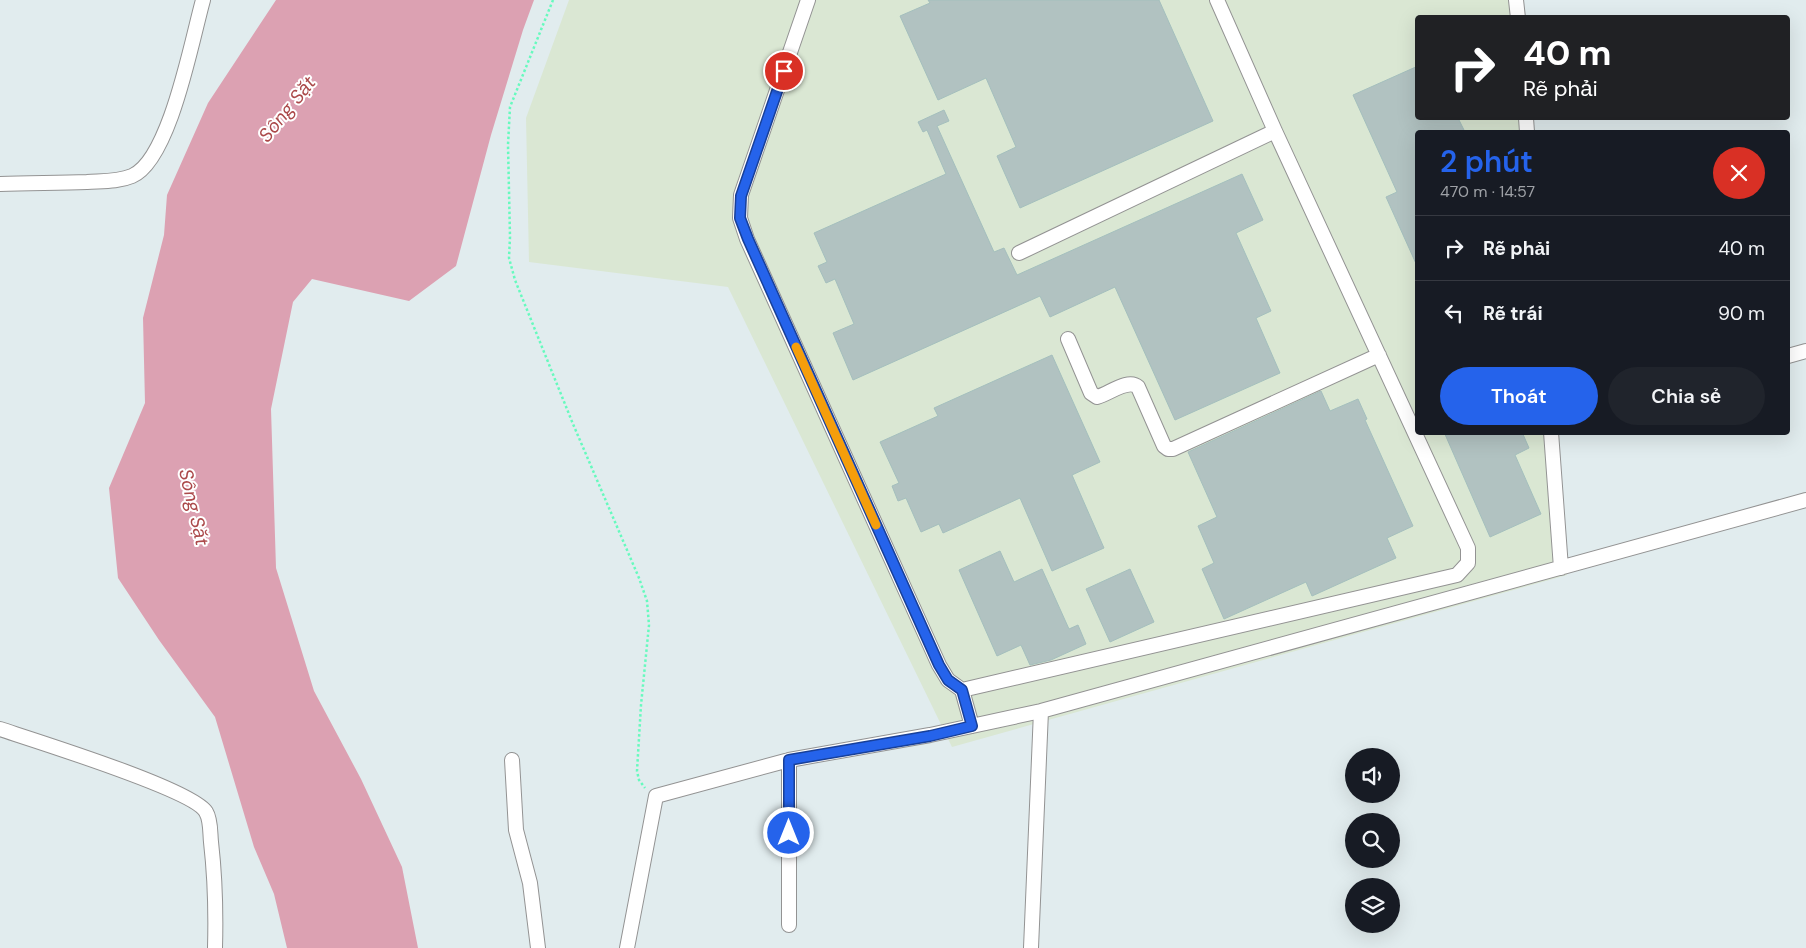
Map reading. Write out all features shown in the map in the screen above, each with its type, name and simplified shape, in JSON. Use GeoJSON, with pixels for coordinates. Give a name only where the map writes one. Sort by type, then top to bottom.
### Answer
{"type":"FeatureCollection","features":[{"type":"Feature","properties":{"kind":"street"},"geometry":{"type":"LineString","coordinates":[[0,184],[105,181],[133,176],[142,170],[159,146],[173,113],[203,0]]}},
{"type":"Feature","properties":{"kind":"street"},"geometry":{"type":"LineString","coordinates":[[808,0],[741,196],[740,218],[939,665],[948,680],[962,690],[972,726]]}},
{"type":"Feature","properties":{"kind":"street"},"geometry":{"type":"LineString","coordinates":[[1217,0],[1275,131],[1415,434]]}},
{"type":"Feature","properties":{"kind":"street"},"geometry":{"type":"LineString","coordinates":[[1516,0],[1518,15]]}},
{"type":"Feature","properties":{"kind":"street"},"geometry":{"type":"LineString","coordinates":[[1019,253],[1275,131]]}},
{"type":"Feature","properties":{"kind":"street"},"geometry":{"type":"LineString","coordinates":[[1068,339],[1091,393],[1097,397],[1105,395],[1129,383],[1134,383],[1138,387],[1164,446],[1168,449],[1173,449],[1378,355]]}},
{"type":"Feature","properties":{"kind":"street"},"geometry":{"type":"LineString","coordinates":[[1790,355],[1806,351]]}},
{"type":"Feature","properties":{"kind":"street"},"geometry":{"type":"LineString","coordinates":[[962,690],[1457,575],[1468,563],[1468,548],[1415,435]]}},
{"type":"Feature","properties":{"kind":"street"},"geometry":{"type":"LineString","coordinates":[[1551,435],[1562,568]]}},
{"type":"Feature","properties":{"kind":"street"},"geometry":{"type":"LineString","coordinates":[[627,948],[656,796],[789,760],[930,736],[1041,711],[1806,500]]}},
{"type":"Feature","properties":{"kind":"street"},"geometry":{"type":"LineString","coordinates":[[1031,948],[1041,711]]}},
{"type":"Feature","properties":{"kind":"street"},"geometry":{"type":"LineString","coordinates":[[0,729],[168,788],[202,807],[208,819],[212,854],[215,948]]}},
{"type":"Feature","properties":{"kind":"street"},"geometry":{"type":"LineString","coordinates":[[512,760],[516,830],[528,876],[538,948]]}},
{"type":"Feature","properties":{"kind":"street"},"geometry":{"type":"LineString","coordinates":[[789,760],[789,925]]}},
{"type":"Feature","properties":{"kind":"path"},"geometry":{"type":"LineString","coordinates":[[553,0],[510,107],[508,145],[509,258],[515,280],[647,601],[649,625],[637,771],[639,780],[656,796]]}},
{"type":"Feature","properties":{"kind":"shaded area"},"geometry":{"type":"Polygon","coordinates":[[[569,0],[1510,0],[1512,15],[1415,15],[1415,120],[1522,120],[1523,130],[1415,130],[1415,435],[1553,435],[1567,575],[952,747],[728,287],[529,262],[526,118],[569,0]]]}},
{"type":"Feature","properties":{"kind":"water","name":"Sông Sặt"},"geometry":{"type":"Polygon","coordinates":[[[276,0],[534,0],[491,135],[456,266],[409,301],[312,279],[293,302],[271,409],[276,568],[314,691],[361,779],[402,867],[418,948],[287,948],[274,894],[254,847],[215,717],[159,640],[118,578],[109,488],[145,403],[143,318],[164,235],[167,195],[208,103],[276,0]]]}},
{"type":"Feature","properties":{"kind":"building"},"geometry":{"type":"Polygon","coordinates":[[[928,0],[1159,0],[1213,121],[1020,208],[997,156],[1016,147],[986,78],[938,100],[900,16],[930,3],[928,0]]]}},
{"type":"Feature","properties":{"kind":"building"},"geometry":{"type":"Polygon","coordinates":[[[1415,67],[1415,120],[1459,120],[1464,130],[1415,130],[1415,261],[1386,197],[1397,192],[1353,95],[1415,67]]]}},
{"type":"Feature","properties":{"kind":"building"},"geometry":{"type":"Polygon","coordinates":[[[944,110],[949,121],[937,126],[994,252],[1004,248],[1017,275],[1242,174],[1263,220],[1236,233],[1271,311],[1256,318],[1280,373],[1175,420],[1115,287],[1050,317],[1040,296],[853,380],[833,333],[854,324],[835,279],[826,283],[818,266],[827,262],[814,233],[946,174],[927,130],[923,132],[918,122],[944,110]]]}},
{"type":"Feature","properties":{"kind":"building"},"geometry":{"type":"Polygon","coordinates":[[[1052,355],[1100,462],[1072,475],[1104,548],[1052,571],[1020,498],[943,533],[939,524],[921,532],[906,498],[898,501],[892,486],[899,483],[880,442],[938,416],[934,408],[1052,355]]]}},
{"type":"Feature","properties":{"kind":"building"},"geometry":{"type":"Polygon","coordinates":[[[1321,391],[1330,411],[1358,399],[1367,419],[1365,420],[1413,526],[1387,538],[1396,558],[1312,596],[1306,582],[1224,619],[1202,569],[1214,563],[1198,526],[1217,517],[1188,452],[1321,391]]]}},
{"type":"Feature","properties":{"kind":"building"},"geometry":{"type":"Polygon","coordinates":[[[1445,435],[1523,435],[1529,448],[1515,455],[1541,514],[1490,537],[1445,435]]]}},
{"type":"Feature","properties":{"kind":"building"},"geometry":{"type":"Polygon","coordinates":[[[1000,551],[1014,582],[1042,569],[1069,629],[1078,625],[1086,644],[1051,660],[1030,665],[1021,645],[997,656],[959,570],[1000,551]]]}},
{"type":"Feature","properties":{"kind":"building"},"geometry":{"type":"Polygon","coordinates":[[[1130,569],[1154,622],[1110,642],[1086,589],[1130,569]]]}},
{"type":"Feature","properties":{"kind":"slow traffic"},"geometry":{"type":"LineString","coordinates":[[796,347],[876,525]]}},
{"type":"Feature","properties":{"kind":"route"},"geometry":{"type":"LineString","coordinates":[[784,71],[741,196],[740,218],[939,665],[948,680],[962,690],[972,726],[930,736],[789,760],[789,833]]}}]}
